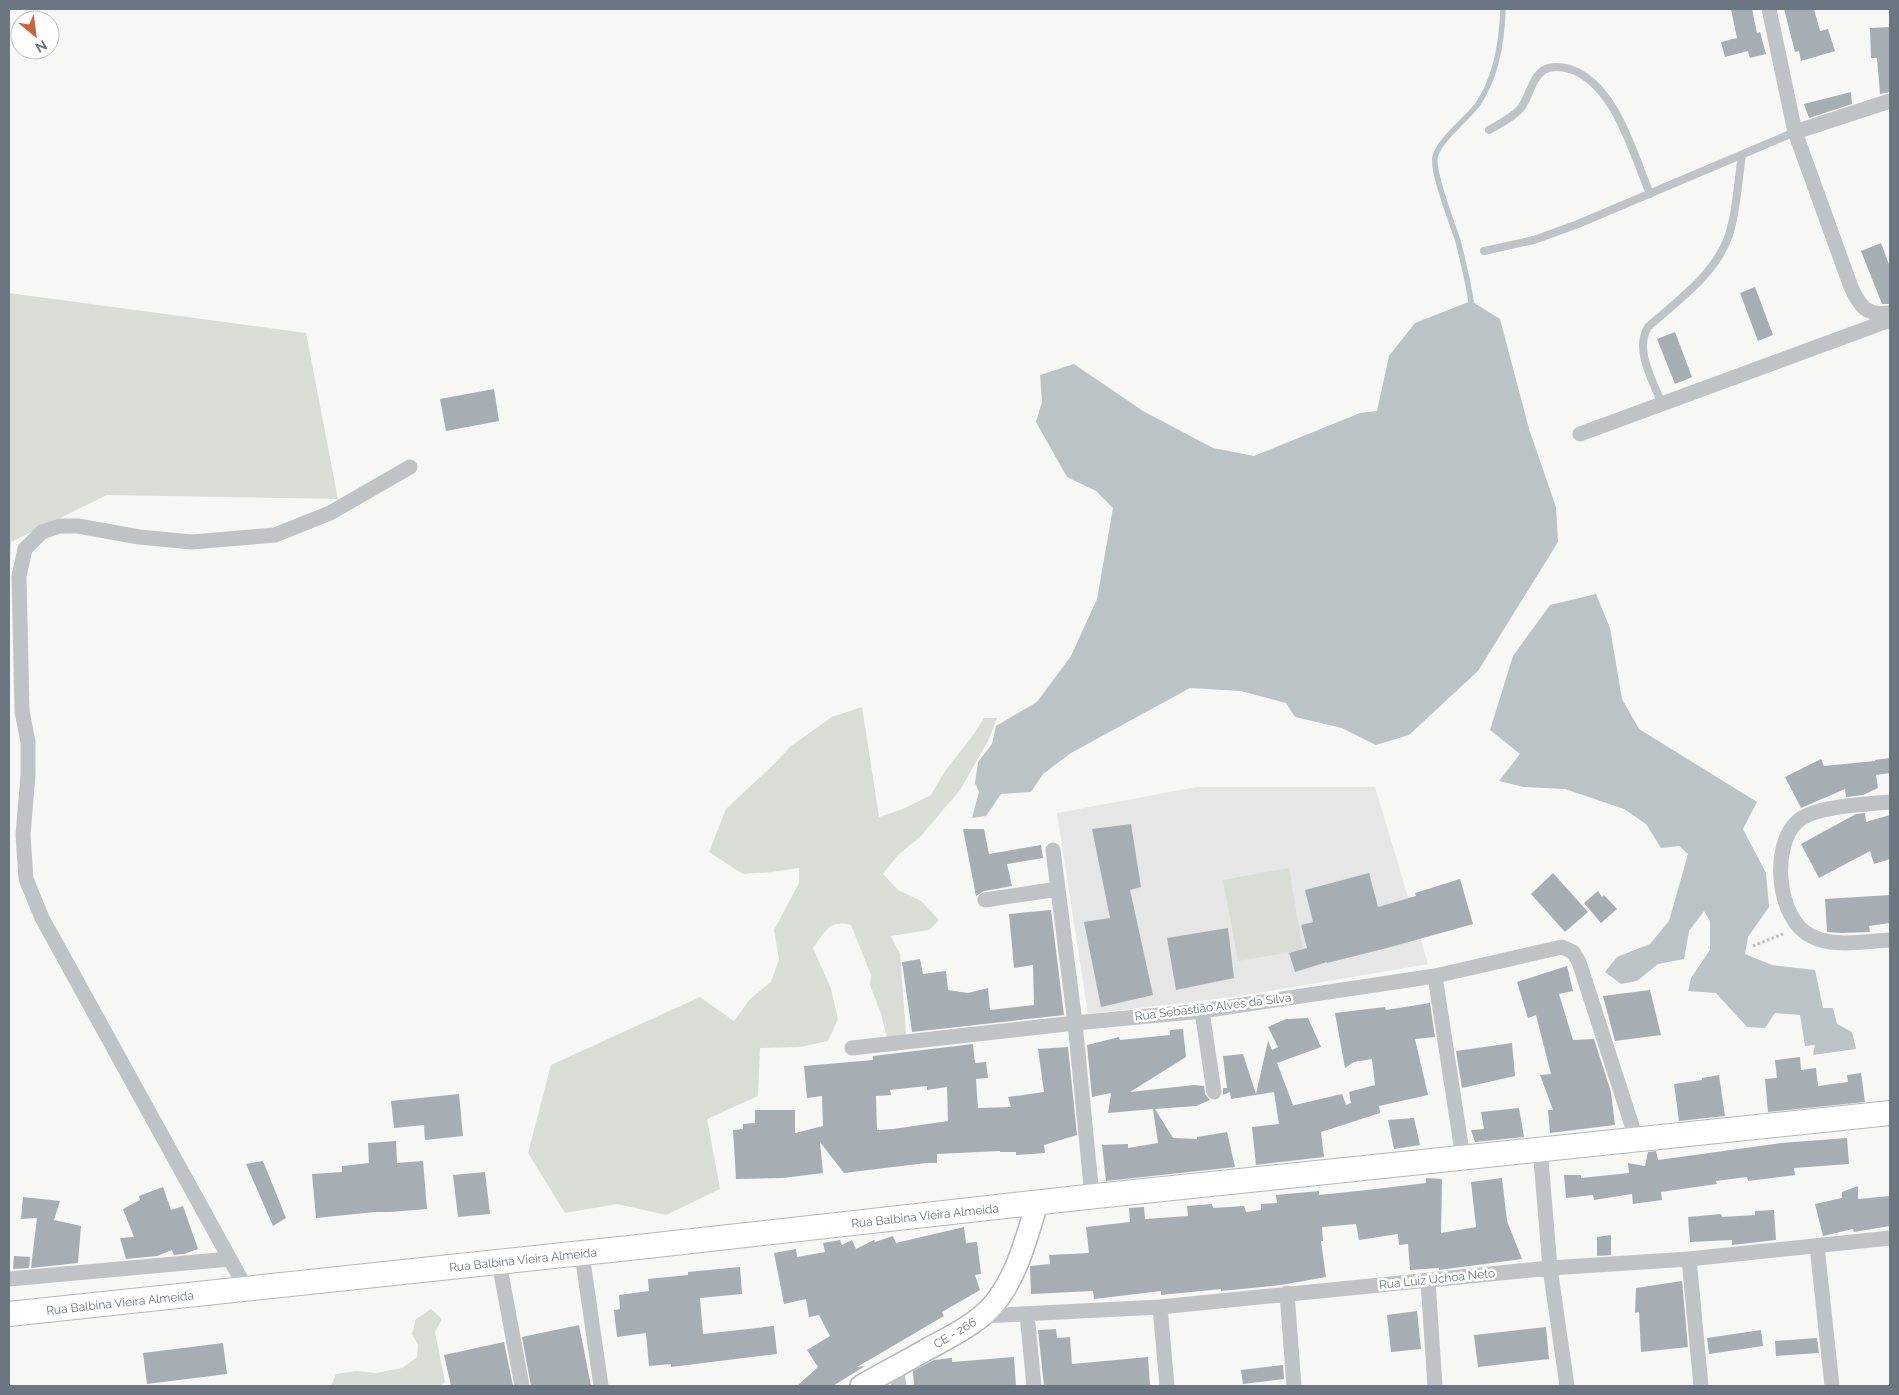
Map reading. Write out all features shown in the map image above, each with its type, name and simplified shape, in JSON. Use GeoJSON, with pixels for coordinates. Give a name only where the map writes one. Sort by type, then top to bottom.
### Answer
{"type":"FeatureCollection","features":[{"type":"Feature","properties":{"kind":"main road","name":"Rua Balbina Vieira Almeida"},"geometry":{"type":"LineString","coordinates":[[9,1314],[582,1254],[1036,1204],[1092,1196],[1890,1112]]}},
{"type":"Feature","properties":{"kind":"street"},"geometry":{"type":"LineString","coordinates":[[1769,9],[1795,132],[1851,288],[1858,303],[1867,310],[1884,314],[1890,312]]}},
{"type":"Feature","properties":{"kind":"street"},"geometry":{"type":"LineString","coordinates":[[1795,132],[1890,101]]}},
{"type":"Feature","properties":{"kind":"street"},"geometry":{"type":"LineString","coordinates":[[1580,434],[1890,320]]}},
{"type":"Feature","properties":{"kind":"street"},"geometry":{"type":"LineString","coordinates":[[248,1290],[42,918],[26,879],[23,835],[28,775],[28,742],[22,711],[18,576],[25,549],[42,532],[60,526],[78,526],[139,537],[192,542],[275,535],[330,513],[410,467]]}},
{"type":"Feature","properties":{"kind":"street"},"geometry":{"type":"LineString","coordinates":[[1890,802],[1820,810],[1807,815],[1794,825],[1785,839],[1781,882],[1789,911],[1800,927],[1811,936],[1827,942],[1890,940]]}},
{"type":"Feature","properties":{"kind":"street"},"geometry":{"type":"LineString","coordinates":[[1053,850],[1075,1022],[1092,1196]]}},
{"type":"Feature","properties":{"kind":"street"},"geometry":{"type":"LineString","coordinates":[[985,900],[1058,889]]}},
{"type":"Feature","properties":{"kind":"street","name":"Rua Sebastião Alves da Silva"},"geometry":{"type":"LineString","coordinates":[[852,1048],[1075,1022],[1202,1011],[1435,976],[1562,947],[1576,955],[1584,975],[1636,1138]]}},
{"type":"Feature","properties":{"kind":"street"},"geometry":{"type":"LineString","coordinates":[[1435,976],[1463,1158]]}},
{"type":"Feature","properties":{"kind":"street"},"geometry":{"type":"LineString","coordinates":[[1202,1011],[1214,1092]]}},
{"type":"Feature","properties":{"kind":"street"},"geometry":{"type":"LineString","coordinates":[[1540,1148],[1550,1268],[1567,1386]]}},
{"type":"Feature","properties":{"kind":"street","name":"CE - 266"},"geometry":{"type":"LineString","coordinates":[[861,1386],[898,1376],[946,1339],[983,1316],[1000,1297],[1011,1278],[1036,1204]]}},
{"type":"Feature","properties":{"kind":"street","name":"Rua Luiz Uchoa Neto"},"geometry":{"type":"LineString","coordinates":[[983,1316],[1160,1307],[1550,1268],[1689,1259],[1890,1238]]}},
{"type":"Feature","properties":{"kind":"street"},"geometry":{"type":"LineString","coordinates":[[1817,1246],[1832,1386]]}},
{"type":"Feature","properties":{"kind":"street"},"geometry":{"type":"LineString","coordinates":[[582,1254],[601,1386]]}},
{"type":"Feature","properties":{"kind":"street"},"geometry":{"type":"LineString","coordinates":[[9,1279],[230,1259]]}},
{"type":"Feature","properties":{"kind":"street"},"geometry":{"type":"LineString","coordinates":[[1689,1259],[1702,1386]]}},
{"type":"Feature","properties":{"kind":"street"},"geometry":{"type":"LineString","coordinates":[[499,1262],[522,1386]]}},
{"type":"Feature","properties":{"kind":"street"},"geometry":{"type":"LineString","coordinates":[[1428,1281],[1435,1386]]}},
{"type":"Feature","properties":{"kind":"street"},"geometry":{"type":"LineString","coordinates":[[1287,1293],[1294,1386]]}},
{"type":"Feature","properties":{"kind":"street"},"geometry":{"type":"LineString","coordinates":[[1160,1307],[1167,1386]]}},
{"type":"Feature","properties":{"kind":"street"},"geometry":{"type":"LineString","coordinates":[[1027,1314],[1034,1386]]}},
{"type":"Feature","properties":{"kind":"lane"},"geometry":{"type":"LineString","coordinates":[[1489,130],[1520,109],[1531,92],[1536,78],[1543,71],[1550,67],[1576,71],[1595,84],[1610,102],[1650,194]]}},
{"type":"Feature","properties":{"kind":"lane"},"geometry":{"type":"LineString","coordinates":[[1484,251],[1556,232],[1795,132]]}},
{"type":"Feature","properties":{"kind":"lane"},"geometry":{"type":"LineString","coordinates":[[1662,404],[1644,356],[1642,344],[1644,335],[1648,327],[1712,267],[1723,248],[1732,224],[1742,154]]}},
{"type":"Feature","properties":{"kind":"path"},"geometry":{"type":"LineString","coordinates":[[1753,946],[1800,927]]}},
{"type":"Feature","properties":{"kind":"shaded area"},"geometry":{"type":"Polygon","coordinates":[[[9,293],[306,333],[338,499],[107,495],[11,542],[9,587],[9,293]]]}},
{"type":"Feature","properties":{"kind":"shaded area"},"geometry":{"type":"Polygon","coordinates":[[[1471,301],[1500,319],[1529,429],[1556,507],[1558,542],[1478,671],[1409,735],[1376,745],[1342,728],[1295,717],[1286,703],[1241,691],[1190,688],[1071,753],[1043,774],[1031,792],[1001,794],[986,816],[972,818],[979,792],[975,783],[978,762],[992,744],[996,726],[1037,702],[1071,656],[1097,599],[1113,508],[1096,491],[1067,477],[1036,422],[1042,402],[1040,375],[1074,364],[1143,411],[1213,448],[1254,456],[1360,413],[1377,411],[1389,356],[1415,323],[1471,301]]]}},
{"type":"Feature","properties":{"kind":"shaded area"},"geometry":{"type":"Polygon","coordinates":[[[1596,594],[1610,628],[1622,699],[1639,729],[1757,802],[1743,829],[1766,873],[1769,907],[1748,937],[1745,954],[1772,965],[1815,970],[1823,1008],[1833,1008],[1837,1024],[1852,1032],[1856,1049],[1813,1055],[1815,1045],[1805,1046],[1800,1015],[1775,1013],[1765,1028],[1747,1027],[1716,993],[1688,991],[1691,978],[1710,950],[1710,921],[1704,911],[1689,931],[1684,959],[1658,964],[1637,981],[1621,984],[1605,972],[1617,957],[1650,944],[1669,921],[1688,854],[1679,846],[1661,848],[1646,824],[1624,809],[1565,789],[1524,787],[1499,781],[1520,754],[1490,730],[1513,656],[1550,605],[1596,594]]]}},
{"type":"Feature","properties":{"kind":"shaded area"},"geometry":{"type":"Polygon","coordinates":[[[862,707],[879,817],[903,809],[931,795],[945,771],[984,718],[997,718],[988,741],[960,790],[921,836],[898,855],[883,874],[898,890],[921,901],[939,920],[929,930],[891,936],[900,954],[906,1034],[887,1038],[881,1014],[870,985],[871,975],[851,925],[832,925],[824,932],[813,948],[831,989],[838,1019],[828,1041],[800,1047],[760,1048],[758,1096],[707,1119],[720,1189],[666,1215],[617,1204],[565,1213],[528,1153],[551,1065],[700,997],[734,1021],[750,999],[771,982],[779,959],[774,930],[799,883],[799,868],[743,874],[709,852],[726,809],[791,746],[832,717],[862,707]]]}},
{"type":"Feature","properties":{"kind":"shaded area"},"geometry":{"type":"Polygon","coordinates":[[[1197,787],[1375,787],[1428,964],[1240,996],[1088,1014],[1057,813],[1197,787]]]}},
{"type":"Feature","properties":{"kind":"shaded area"},"geometry":{"type":"Polygon","coordinates":[[[1289,868],[1303,950],[1238,961],[1223,880],[1289,868]]]}},
{"type":"Feature","properties":{"kind":"shaded area"},"geometry":{"type":"Polygon","coordinates":[[[431,1309],[442,1319],[435,1332],[445,1382],[440,1386],[331,1386],[336,1374],[356,1371],[376,1373],[402,1368],[417,1357],[418,1345],[412,1334],[416,1319],[431,1309]]]}},
{"type":"Feature","properties":{"kind":"building"},"geometry":{"type":"Polygon","coordinates":[[[1731,9],[1752,9],[1757,33],[1760,32],[1766,54],[1750,58],[1748,51],[1725,57],[1721,42],[1737,38],[1731,9]]]}},
{"type":"Feature","properties":{"kind":"building"},"geometry":{"type":"Polygon","coordinates":[[[1784,9],[1814,9],[1820,31],[1828,29],[1835,51],[1801,61],[1799,51],[1795,52],[1784,9]]]}},
{"type":"Feature","properties":{"kind":"building"},"geometry":{"type":"Polygon","coordinates":[[[1890,27],[1890,92],[1880,94],[1877,58],[1871,58],[1870,28],[1890,27]]]}},
{"type":"Feature","properties":{"kind":"building"},"geometry":{"type":"Polygon","coordinates":[[[1851,92],[1852,104],[1809,118],[1804,104],[1851,92]]]}},
{"type":"Feature","properties":{"kind":"building"},"geometry":{"type":"Polygon","coordinates":[[[1881,243],[1890,267],[1890,304],[1882,304],[1861,251],[1881,243]]]}},
{"type":"Feature","properties":{"kind":"building"},"geometry":{"type":"Polygon","coordinates":[[[1755,287],[1773,335],[1758,341],[1740,293],[1755,287]]]}},
{"type":"Feature","properties":{"kind":"building"},"geometry":{"type":"Polygon","coordinates":[[[1675,332],[1692,377],[1675,384],[1657,339],[1675,332]]]}},
{"type":"Feature","properties":{"kind":"building"},"geometry":{"type":"Polygon","coordinates":[[[494,389],[499,421],[446,431],[440,399],[494,389]]]}},
{"type":"Feature","properties":{"kind":"building"},"geometry":{"type":"Polygon","coordinates":[[[1890,758],[1890,773],[1876,775],[1878,788],[1863,795],[1846,797],[1845,789],[1801,808],[1785,777],[1821,759],[1824,766],[1890,758]]]}},
{"type":"Feature","properties":{"kind":"building"},"geometry":{"type":"Polygon","coordinates":[[[1865,813],[1866,822],[1890,815],[1890,859],[1874,864],[1870,851],[1819,878],[1801,844],[1856,814],[1865,813]]]}},
{"type":"Feature","properties":{"kind":"building"},"geometry":{"type":"Polygon","coordinates":[[[1131,824],[1141,887],[1130,890],[1153,995],[1101,1007],[1084,922],[1110,918],[1092,829],[1131,824]]]}},
{"type":"Feature","properties":{"kind":"building"},"geometry":{"type":"Polygon","coordinates":[[[963,829],[984,829],[989,854],[1041,845],[1043,858],[1007,864],[1012,886],[984,891],[976,896],[963,829]]]}},
{"type":"Feature","properties":{"kind":"building"},"geometry":{"type":"Polygon","coordinates":[[[1369,873],[1378,907],[1416,896],[1415,893],[1460,879],[1473,924],[1295,972],[1289,953],[1307,948],[1301,925],[1313,922],[1305,890],[1369,873]]]}},
{"type":"Feature","properties":{"kind":"building"},"geometry":{"type":"Polygon","coordinates":[[[1553,873],[1588,912],[1565,932],[1531,894],[1553,873]]]}},
{"type":"Feature","properties":{"kind":"building"},"geometry":{"type":"Polygon","coordinates":[[[1598,891],[1602,897],[1604,895],[1617,909],[1601,923],[1584,903],[1598,891]]]}},
{"type":"Feature","properties":{"kind":"building"},"geometry":{"type":"Polygon","coordinates":[[[1890,895],[1890,923],[1869,926],[1870,932],[1827,932],[1825,899],[1890,895]]]}},
{"type":"Feature","properties":{"kind":"building"},"geometry":{"type":"Polygon","coordinates":[[[1051,910],[1064,1015],[912,1032],[902,962],[920,959],[923,974],[946,971],[948,990],[968,993],[988,988],[990,1010],[1034,1005],[1033,965],[1014,968],[1009,914],[1051,910]]]}},
{"type":"Feature","properties":{"kind":"building"},"geometry":{"type":"Polygon","coordinates":[[[1228,928],[1234,978],[1176,990],[1167,938],[1228,928]]]}},
{"type":"Feature","properties":{"kind":"building"},"geometry":{"type":"Polygon","coordinates":[[[1567,966],[1573,991],[1559,994],[1573,1040],[1594,1039],[1611,1092],[1615,1125],[1550,1133],[1548,1110],[1553,1110],[1540,1075],[1551,1074],[1536,1015],[1528,1018],[1517,982],[1567,966]]]}},
{"type":"Feature","properties":{"kind":"building"},"geometry":{"type":"Polygon","coordinates":[[[1650,990],[1661,1035],[1615,1041],[1603,996],[1650,990]]]}},
{"type":"Feature","properties":{"kind":"building"},"geometry":{"type":"Polygon","coordinates":[[[1430,1003],[1435,1037],[1415,1039],[1428,1095],[1379,1106],[1380,1113],[1321,1132],[1324,1157],[1256,1165],[1252,1127],[1279,1124],[1274,1092],[1231,1099],[1230,1092],[1223,1095],[1223,1088],[1227,1088],[1223,1056],[1243,1054],[1256,1094],[1268,1041],[1272,1050],[1278,1047],[1268,1027],[1286,1019],[1308,1018],[1321,1047],[1277,1063],[1293,1105],[1291,1106],[1342,1094],[1346,1105],[1351,1103],[1349,1092],[1375,1085],[1372,1059],[1354,1062],[1345,1068],[1335,1013],[1385,1007],[1386,1010],[1430,1003]]]}},
{"type":"Feature","properties":{"kind":"building"},"geometry":{"type":"Polygon","coordinates":[[[1183,1029],[1186,1057],[1130,1092],[1194,1085],[1204,1086],[1205,1094],[1210,1100],[1196,1106],[1155,1109],[1173,1138],[1197,1139],[1197,1137],[1227,1132],[1235,1167],[1106,1181],[1102,1145],[1128,1144],[1128,1148],[1158,1143],[1153,1109],[1108,1113],[1111,1093],[1092,1097],[1087,1045],[1119,1037],[1120,1040],[1170,1035],[1170,1030],[1183,1029]]]}},
{"type":"Feature","properties":{"kind":"building"},"geometry":{"type":"Polygon","coordinates":[[[1512,1043],[1515,1076],[1462,1088],[1456,1051],[1512,1043]]]}},
{"type":"Feature","properties":{"kind":"building"},"geometry":{"type":"Polygon","coordinates":[[[973,1044],[975,1063],[986,1062],[988,1078],[976,1079],[978,1108],[1011,1107],[1008,1097],[1044,1092],[1038,1049],[1068,1047],[1077,1135],[1044,1145],[1045,1153],[1016,1155],[1016,1152],[1000,1151],[937,1154],[937,1163],[844,1173],[820,1142],[823,1173],[783,1178],[736,1179],[733,1130],[743,1129],[743,1124],[755,1123],[755,1110],[795,1110],[795,1133],[823,1126],[822,1096],[807,1098],[804,1066],[873,1060],[873,1056],[973,1044]],[[927,1086],[890,1090],[891,1095],[876,1096],[877,1130],[948,1121],[947,1087],[927,1090],[927,1086]]]}},
{"type":"Feature","properties":{"kind":"building"},"geometry":{"type":"Polygon","coordinates":[[[1800,1057],[1801,1070],[1816,1068],[1818,1086],[1848,1082],[1847,1075],[1861,1073],[1865,1102],[1768,1112],[1765,1079],[1777,1078],[1775,1060],[1800,1057]]]}},
{"type":"Feature","properties":{"kind":"building"},"geometry":{"type":"Polygon","coordinates":[[[1719,1075],[1725,1116],[1679,1121],[1674,1084],[1702,1080],[1702,1078],[1719,1075]]]}},
{"type":"Feature","properties":{"kind":"building"},"geometry":{"type":"Polygon","coordinates":[[[459,1094],[463,1136],[425,1140],[424,1125],[394,1128],[391,1101],[459,1094]]]}},
{"type":"Feature","properties":{"kind":"building"},"geometry":{"type":"Polygon","coordinates":[[[1519,1108],[1524,1137],[1475,1142],[1471,1130],[1484,1129],[1481,1112],[1519,1108]]]}},
{"type":"Feature","properties":{"kind":"building"},"geometry":{"type":"Polygon","coordinates":[[[1414,1118],[1420,1145],[1394,1149],[1388,1120],[1414,1118]]]}},
{"type":"Feature","properties":{"kind":"building"},"geometry":{"type":"Polygon","coordinates":[[[1847,1138],[1849,1164],[1794,1168],[1795,1175],[1748,1181],[1747,1177],[1716,1181],[1717,1184],[1661,1192],[1662,1200],[1633,1204],[1632,1194],[1594,1200],[1593,1195],[1566,1198],[1564,1175],[1581,1175],[1581,1178],[1629,1173],[1628,1163],[1645,1166],[1648,1152],[1656,1151],[1658,1160],[1781,1143],[1847,1138]]]}},
{"type":"Feature","properties":{"kind":"building"},"geometry":{"type":"Polygon","coordinates":[[[396,1141],[397,1163],[423,1161],[427,1209],[316,1218],[312,1174],[342,1172],[342,1166],[369,1163],[368,1143],[396,1141]]]}},
{"type":"Feature","properties":{"kind":"building"},"geometry":{"type":"Polygon","coordinates":[[[263,1161],[286,1218],[273,1226],[246,1164],[263,1161]]]}},
{"type":"Feature","properties":{"kind":"building"},"geometry":{"type":"Polygon","coordinates":[[[485,1172],[490,1214],[458,1217],[453,1175],[485,1172]]]}},
{"type":"Feature","properties":{"kind":"building"},"geometry":{"type":"Polygon","coordinates":[[[1426,1178],[1442,1179],[1441,1233],[1476,1227],[1471,1182],[1502,1178],[1507,1221],[1522,1259],[1439,1270],[1439,1268],[1410,1270],[1408,1244],[1399,1245],[1398,1234],[1359,1240],[1356,1224],[1322,1227],[1323,1241],[1321,1241],[1326,1277],[1281,1285],[1221,1291],[1221,1289],[1161,1295],[1161,1291],[1094,1299],[1093,1291],[1031,1294],[1030,1266],[1050,1264],[1049,1255],[1089,1253],[1086,1227],[1130,1222],[1129,1208],[1144,1207],[1145,1219],[1188,1216],[1187,1206],[1212,1204],[1213,1208],[1244,1206],[1246,1212],[1261,1210],[1261,1204],[1277,1203],[1276,1195],[1319,1191],[1319,1195],[1367,1190],[1426,1183],[1426,1178]]]}},
{"type":"Feature","properties":{"kind":"building"},"geometry":{"type":"Polygon","coordinates":[[[1858,1186],[1858,1199],[1890,1196],[1890,1226],[1854,1232],[1853,1229],[1823,1236],[1815,1204],[1842,1198],[1842,1192],[1858,1186]]]}},
{"type":"Feature","properties":{"kind":"building"},"geometry":{"type":"Polygon","coordinates":[[[163,1187],[171,1210],[183,1206],[198,1249],[184,1254],[174,1255],[172,1250],[157,1256],[126,1259],[120,1238],[134,1237],[123,1209],[140,1200],[139,1196],[163,1187]]]}},
{"type":"Feature","properties":{"kind":"building"},"geometry":{"type":"Polygon","coordinates":[[[23,1197],[60,1201],[54,1220],[81,1226],[78,1263],[31,1268],[37,1218],[21,1219],[23,1197]]]}},
{"type":"Feature","properties":{"kind":"building"},"geometry":{"type":"Polygon","coordinates":[[[1774,1210],[1776,1240],[1732,1245],[1732,1240],[1690,1242],[1688,1217],[1721,1214],[1722,1217],[1755,1215],[1755,1211],[1774,1210]]]}},
{"type":"Feature","properties":{"kind":"building"},"geometry":{"type":"Polygon","coordinates":[[[964,1227],[966,1243],[977,1242],[981,1274],[975,1275],[980,1290],[942,1312],[944,1316],[857,1367],[865,1366],[833,1386],[797,1386],[818,1367],[807,1350],[830,1336],[819,1315],[809,1317],[806,1299],[784,1304],[774,1253],[796,1249],[797,1257],[825,1252],[823,1243],[840,1240],[842,1245],[852,1240],[856,1249],[874,1240],[875,1242],[893,1236],[896,1243],[964,1227]]]}},
{"type":"Feature","properties":{"kind":"building"},"geometry":{"type":"Polygon","coordinates":[[[1611,1235],[1611,1255],[1597,1256],[1597,1237],[1611,1235]]]}},
{"type":"Feature","properties":{"kind":"building"},"geometry":{"type":"Polygon","coordinates":[[[14,1256],[30,1257],[29,1268],[13,1269],[14,1256]]]}},
{"type":"Feature","properties":{"kind":"building"},"geometry":{"type":"Polygon","coordinates":[[[740,1267],[742,1294],[700,1298],[703,1334],[774,1326],[777,1354],[671,1367],[671,1364],[649,1366],[646,1333],[617,1337],[614,1310],[620,1309],[619,1295],[649,1291],[648,1279],[688,1275],[688,1272],[740,1267]]]}},
{"type":"Feature","properties":{"kind":"building"},"geometry":{"type":"Polygon","coordinates":[[[1682,1281],[1688,1347],[1641,1352],[1639,1312],[1635,1313],[1636,1288],[1682,1281]]]}},
{"type":"Feature","properties":{"kind":"building"},"geometry":{"type":"Polygon","coordinates":[[[1417,1311],[1421,1349],[1391,1352],[1387,1315],[1417,1311]]]}},
{"type":"Feature","properties":{"kind":"building"},"geometry":{"type":"Polygon","coordinates":[[[579,1325],[591,1386],[531,1386],[522,1337],[579,1325]]]}},
{"type":"Feature","properties":{"kind":"building"},"geometry":{"type":"Polygon","coordinates":[[[1546,1327],[1549,1359],[1478,1367],[1474,1335],[1546,1327]]]}},
{"type":"Feature","properties":{"kind":"building"},"geometry":{"type":"Polygon","coordinates":[[[1056,1329],[1057,1338],[1070,1337],[1072,1364],[1148,1357],[1150,1386],[1044,1386],[1038,1330],[1056,1329]]]}},
{"type":"Feature","properties":{"kind":"building"},"geometry":{"type":"Polygon","coordinates":[[[1761,1330],[1763,1346],[1709,1354],[1707,1338],[1761,1330]]]}},
{"type":"Feature","properties":{"kind":"building"},"geometry":{"type":"Polygon","coordinates":[[[1817,1338],[1819,1353],[1776,1356],[1775,1341],[1817,1338]]]}},
{"type":"Feature","properties":{"kind":"building"},"geometry":{"type":"Polygon","coordinates":[[[504,1342],[513,1386],[451,1386],[444,1355],[504,1342]]]}},
{"type":"Feature","properties":{"kind":"building"},"geometry":{"type":"Polygon","coordinates":[[[223,1343],[227,1374],[147,1384],[143,1353],[223,1343]]]}},
{"type":"Feature","properties":{"kind":"building"},"geometry":{"type":"Polygon","coordinates":[[[1014,1357],[1016,1386],[914,1386],[913,1371],[934,1360],[952,1358],[952,1362],[1014,1357]]]}},
{"type":"Feature","properties":{"kind":"building"},"geometry":{"type":"Polygon","coordinates":[[[1283,1365],[1284,1379],[1243,1384],[1241,1370],[1283,1365]]]}},
{"type":"Feature","properties":{"kind":"waterway"},"geometry":{"type":"LineString","coordinates":[[1471,301],[1458,241],[1436,174],[1435,157],[1447,137],[1478,104],[1490,82],[1500,46],[1503,9]]}}]}
